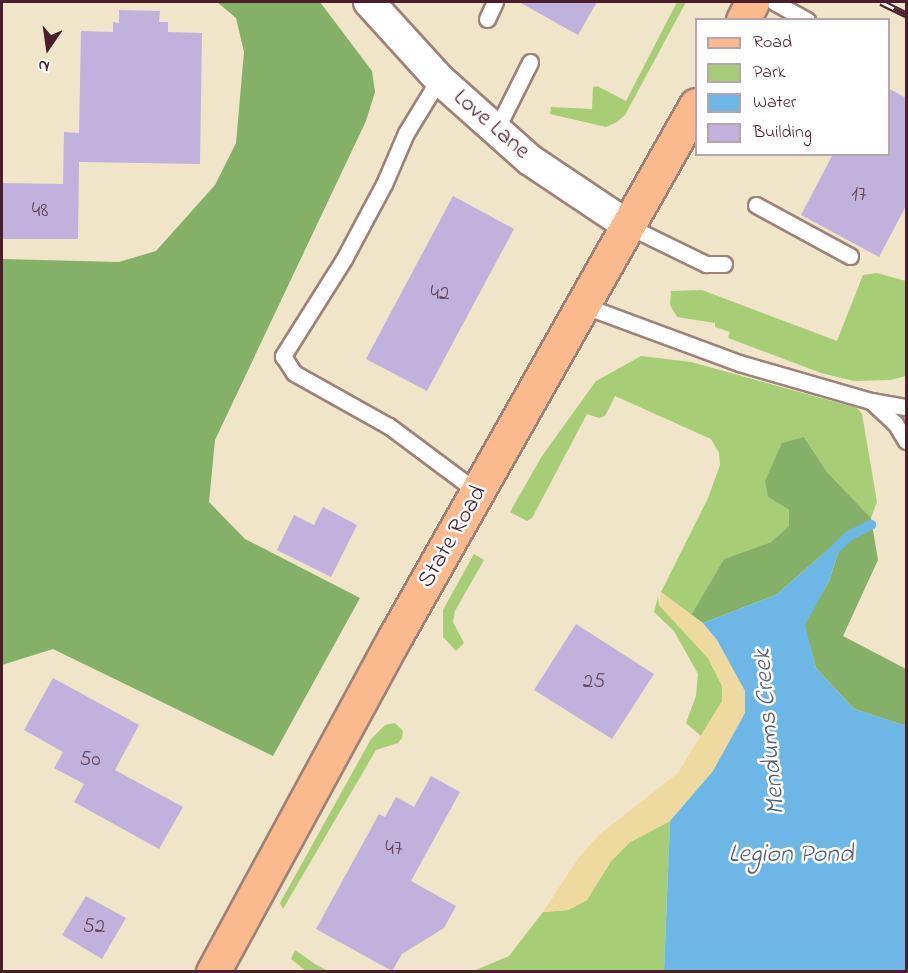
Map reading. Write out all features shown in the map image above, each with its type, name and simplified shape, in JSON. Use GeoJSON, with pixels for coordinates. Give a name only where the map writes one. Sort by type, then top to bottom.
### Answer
{"type":"FeatureCollection","features":[{"type":"Feature","properties":{"kind":"main road"},"geometry":{"type":"LineString","coordinates":[[744,18],[752,2]]}},
{"type":"Feature","properties":{"kind":"main road","name":"State Road"},"geometry":{"type":"LineString","coordinates":[[213,972],[695,107]]}},
{"type":"Feature","properties":{"kind":"street","name":"Love Lane"},"geometry":{"type":"LineString","coordinates":[[369,2],[439,79],[496,130],[566,187],[630,227]]}},
{"type":"Feature","properties":{"kind":"lane"},"geometry":{"type":"LineString","coordinates":[[487,19],[495,2]]}},
{"type":"Feature","properties":{"kind":"lane"},"geometry":{"type":"LineString","coordinates":[[774,2],[803,18]]}},
{"type":"Feature","properties":{"kind":"lane"},"geometry":{"type":"LineString","coordinates":[[496,130],[530,62]]}},
{"type":"Feature","properties":{"kind":"lane"},"geometry":{"type":"LineString","coordinates":[[439,79],[406,133],[384,184],[344,259],[283,356],[294,373],[389,426],[479,493]]}},
{"type":"Feature","properties":{"kind":"lane"},"geometry":{"type":"LineString","coordinates":[[756,205],[850,256]]}},
{"type":"Feature","properties":{"kind":"lane"},"geometry":{"type":"LineString","coordinates":[[630,227],[706,264],[724,264]]}},
{"type":"Feature","properties":{"kind":"lane"},"geometry":{"type":"LineString","coordinates":[[585,306],[739,363],[871,401],[906,407]]}},
{"type":"Feature","properties":{"kind":"lane"},"geometry":{"type":"LineString","coordinates":[[871,401],[895,423],[906,441]]}},
{"type":"Feature","properties":{"kind":"green space"},"geometry":{"type":"Polygon","coordinates":[[[217,2],[320,2],[372,71],[375,92],[366,121],[215,440],[209,502],[245,539],[360,598],[273,756],[53,649],[2,665],[2,259],[119,262],[156,251],[215,185],[236,143],[244,52],[236,18],[217,2]]]}},
{"type":"Feature","properties":{"kind":"green space"},"geometry":{"type":"Polygon","coordinates":[[[677,2],[686,2],[625,115],[606,127],[550,114],[551,107],[592,109],[593,87],[597,86],[626,101],[677,2]]]}},
{"type":"Feature","properties":{"kind":"green space"},"geometry":{"type":"Polygon","coordinates":[[[877,273],[906,281],[906,376],[890,380],[854,381],[821,373],[728,338],[730,332],[715,327],[715,323],[677,317],[670,305],[671,291],[702,290],[837,341],[863,275],[877,273]]]}},
{"type":"Feature","properties":{"kind":"green space"},"geometry":{"type":"Polygon","coordinates":[[[641,356],[691,362],[857,408],[862,414],[877,502],[871,518],[827,472],[804,437],[768,497],[789,510],[789,526],[771,542],[724,559],[691,615],[661,592],[708,498],[720,465],[719,453],[711,439],[615,396],[605,416],[599,418],[587,414],[532,518],[527,521],[510,512],[542,456],[596,381],[641,356]]]}},
{"type":"Feature","properties":{"kind":"green space"},"geometry":{"type":"Polygon","coordinates":[[[804,437],[827,472],[871,518],[878,560],[843,636],[906,669],[906,726],[854,709],[816,668],[804,625],[829,581],[838,553],[831,547],[776,595],[703,623],[691,615],[724,559],[771,542],[789,526],[789,510],[768,497],[765,481],[782,443],[804,437]]]}},
{"type":"Feature","properties":{"kind":"green space"},"geometry":{"type":"Polygon","coordinates":[[[474,554],[484,560],[455,611],[453,622],[464,643],[456,651],[443,637],[443,610],[474,554]]]}},
{"type":"Feature","properties":{"kind":"green space"},"geometry":{"type":"Polygon","coordinates":[[[658,597],[659,605],[708,658],[722,685],[722,701],[701,736],[686,723],[696,696],[698,674],[674,631],[654,612],[658,597]]]}},
{"type":"Feature","properties":{"kind":"green space"},"geometry":{"type":"Polygon","coordinates":[[[395,723],[403,731],[402,738],[398,743],[376,750],[283,909],[280,903],[371,739],[385,725],[395,723]]]}},
{"type":"Feature","properties":{"kind":"green space"},"geometry":{"type":"Polygon","coordinates":[[[670,821],[664,971],[471,972],[509,956],[543,912],[568,910],[587,900],[611,861],[630,842],[670,821]]]}},
{"type":"Feature","properties":{"kind":"green space"},"geometry":{"type":"Polygon","coordinates":[[[295,950],[328,971],[306,971],[291,959],[295,950]]]}},
{"type":"Feature","properties":{"kind":"sand"},"geometry":{"type":"Polygon","coordinates":[[[661,592],[703,623],[717,640],[745,691],[745,713],[713,771],[670,821],[630,842],[611,861],[587,900],[568,910],[543,912],[579,857],[600,834],[678,773],[722,701],[722,686],[708,658],[659,605],[661,592]]]}},
{"type":"Feature","properties":{"kind":"water","name":"Legion Pond"},"geometry":{"type":"Polygon","coordinates":[[[831,547],[838,553],[829,581],[805,625],[816,668],[854,709],[906,726],[906,971],[664,971],[670,821],[713,771],[745,713],[745,691],[717,640],[703,623],[776,595],[831,547]]]}},
{"type":"Feature","properties":{"kind":"building"},"geometry":{"type":"Polygon","coordinates":[[[519,2],[597,2],[578,35],[519,2]]]}},
{"type":"Feature","properties":{"kind":"building"},"geometry":{"type":"Polygon","coordinates":[[[119,10],[160,11],[159,22],[168,22],[168,32],[202,33],[200,164],[79,162],[78,239],[2,239],[2,183],[63,184],[64,132],[79,133],[81,31],[113,32],[113,22],[119,23],[119,10]]]}},
{"type":"Feature","properties":{"kind":"building"},"geometry":{"type":"Polygon","coordinates":[[[890,89],[906,98],[906,206],[879,257],[801,215],[832,156],[890,156],[890,89]]]}},
{"type":"Feature","properties":{"kind":"building"},"geometry":{"type":"Polygon","coordinates":[[[453,196],[514,229],[427,391],[366,359],[453,196]]]}},
{"type":"Feature","properties":{"kind":"building"},"geometry":{"type":"Polygon","coordinates":[[[323,507],[357,525],[331,577],[277,550],[294,515],[314,525],[323,507]]]}},
{"type":"Feature","properties":{"kind":"building"},"geometry":{"type":"Polygon","coordinates":[[[576,624],[654,674],[612,739],[534,690],[576,624]]]}},
{"type":"Feature","properties":{"kind":"building"},"geometry":{"type":"Polygon","coordinates":[[[53,678],[139,725],[115,770],[183,807],[159,849],[74,802],[84,784],[54,768],[63,752],[24,730],[53,678]]]}},
{"type":"Feature","properties":{"kind":"building"},"geometry":{"type":"Polygon","coordinates":[[[431,776],[460,792],[411,881],[456,906],[444,928],[402,954],[392,971],[316,929],[379,814],[385,817],[396,797],[414,807],[431,776]]]}},
{"type":"Feature","properties":{"kind":"building"},"geometry":{"type":"Polygon","coordinates":[[[86,896],[126,918],[102,959],[62,935],[86,896]]]}},
{"type":"Feature","properties":{"kind":"waterway","name":"Mendums Creek"},"geometry":{"type":"LineString","coordinates":[[825,559],[849,536],[871,525]]}},
{"type":"Feature","properties":{"kind":"railway"},"geometry":{"type":"LineString","coordinates":[[881,2],[906,14]]}}]}
